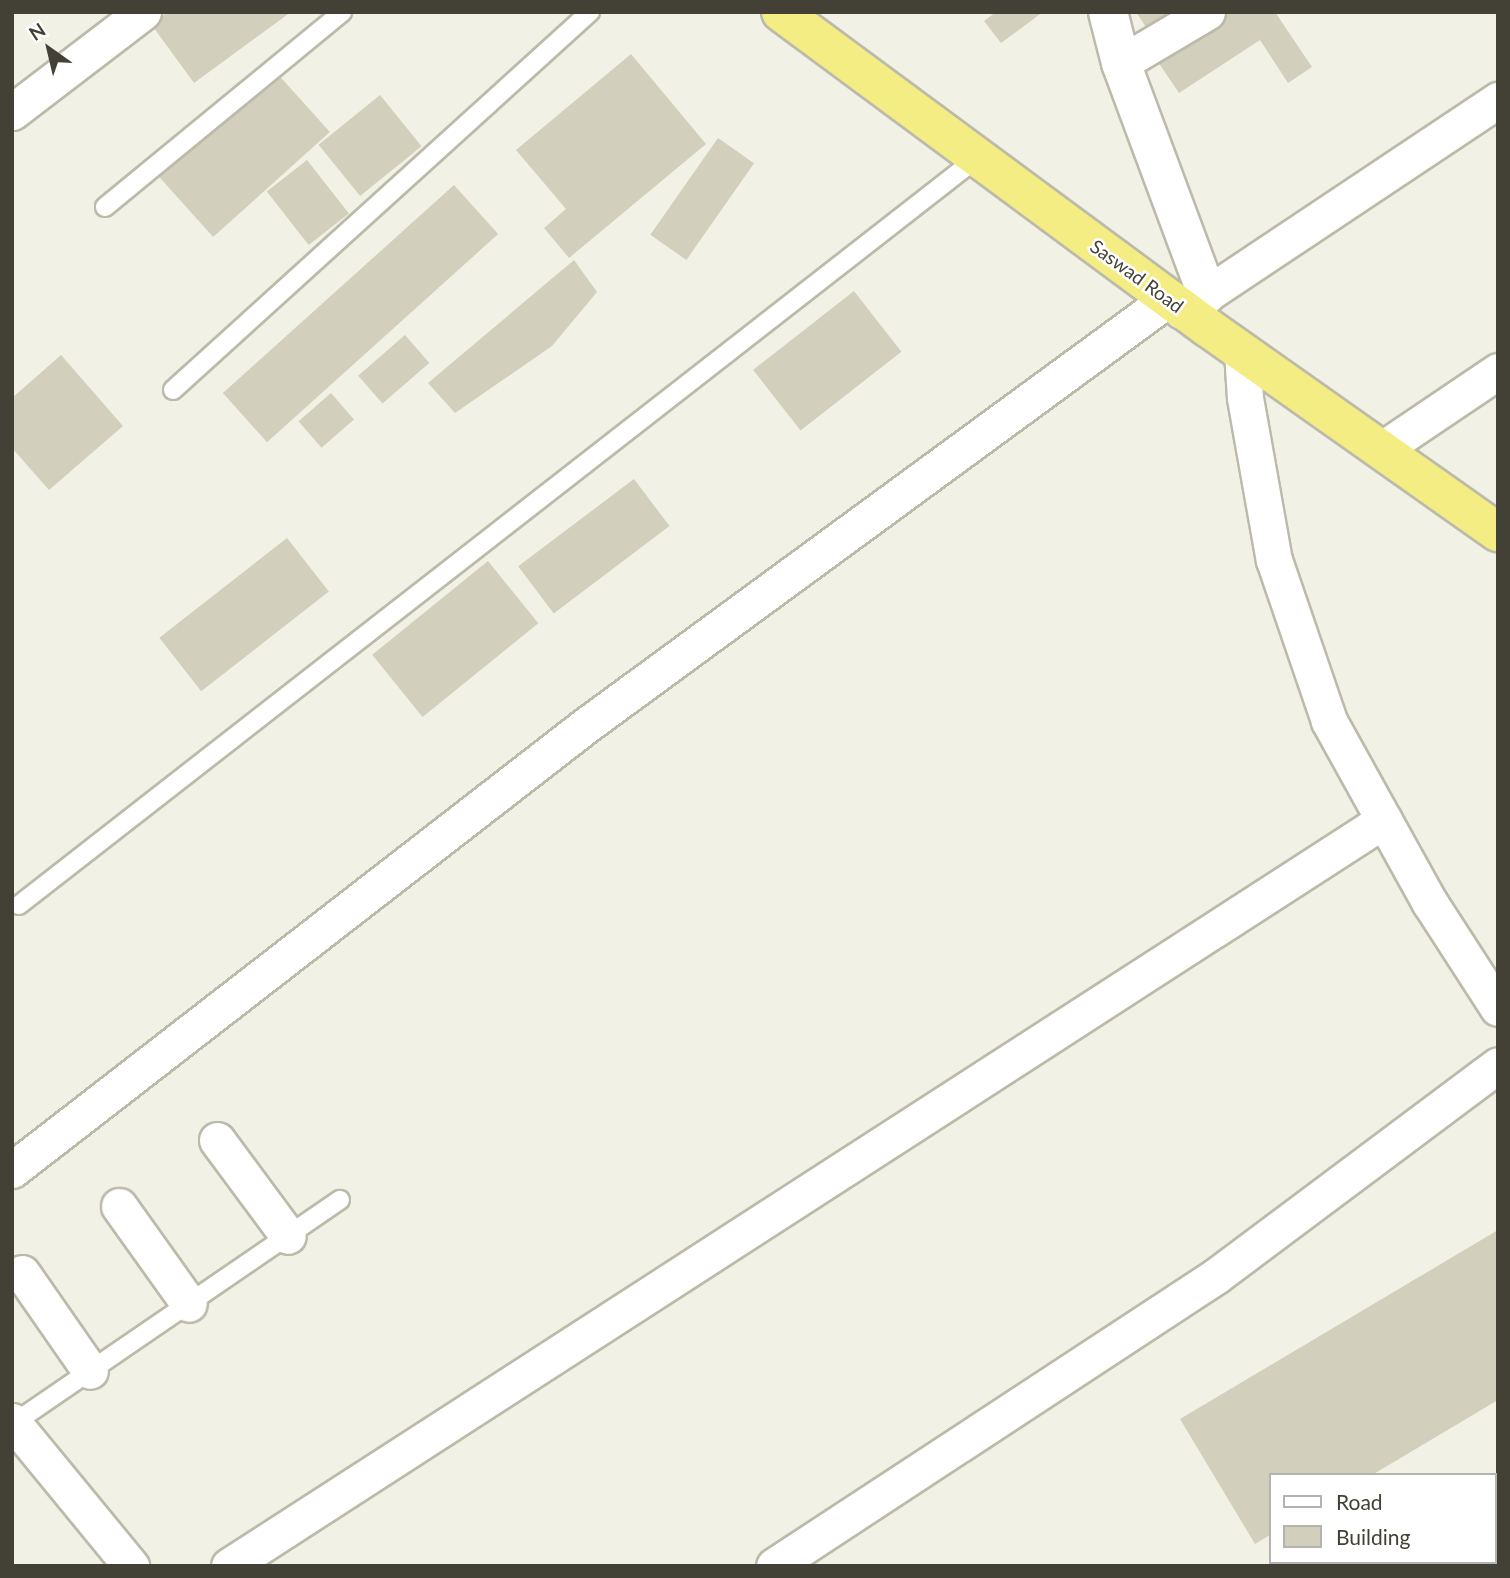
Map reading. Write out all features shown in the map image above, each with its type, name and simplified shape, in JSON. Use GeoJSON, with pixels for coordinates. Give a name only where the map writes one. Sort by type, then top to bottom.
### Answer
{"type":"FeatureCollection","features":[{"type":"Feature","properties":{"kind":"highway","name":"Saswad Road"},"geometry":{"type":"LineString","coordinates":[[781,12],[976,159],[1186,301],[1242,352],[1498,532]]}},
{"type":"Feature","properties":{"kind":"street"},"geometry":{"type":"LineString","coordinates":[[12,112],[144,12]]}},
{"type":"Feature","properties":{"kind":"street"},"geometry":{"type":"LineString","coordinates":[[1108,12],[1186,301]]}},
{"type":"Feature","properties":{"kind":"street"},"geometry":{"type":"LineString","coordinates":[[1121,63],[1207,12]]}},
{"type":"Feature","properties":{"kind":"street"},"geometry":{"type":"LineString","coordinates":[[12,1170],[584,726],[1186,301],[1498,100]]}},
{"type":"Feature","properties":{"kind":"street"},"geometry":{"type":"LineString","coordinates":[[1242,352],[1245,398],[1274,560],[1329,721],[1430,902],[1498,1008]]}},
{"type":"Feature","properties":{"kind":"street"},"geometry":{"type":"LineString","coordinates":[[1381,450],[1498,371]]}},
{"type":"Feature","properties":{"kind":"street"},"geometry":{"type":"LineString","coordinates":[[229,1566],[1384,820]]}},
{"type":"Feature","properties":{"kind":"street"},"geometry":{"type":"LineString","coordinates":[[774,1566],[1216,1276],[1498,1065]]}},
{"type":"Feature","properties":{"kind":"street"},"geometry":{"type":"LineString","coordinates":[[217,1140],[288,1236]]}},
{"type":"Feature","properties":{"kind":"street"},"geometry":{"type":"LineString","coordinates":[[118,1206],[189,1304]]}},
{"type":"Feature","properties":{"kind":"street"},"geometry":{"type":"LineString","coordinates":[[22,1273],[90,1371]]}},
{"type":"Feature","properties":{"kind":"street"},"geometry":{"type":"LineString","coordinates":[[13,1422],[131,1566]]}},
{"type":"Feature","properties":{"kind":"lane"},"geometry":{"type":"LineString","coordinates":[[105,207],[342,12]]}},
{"type":"Feature","properties":{"kind":"lane"},"geometry":{"type":"LineString","coordinates":[[173,390],[590,12]]}},
{"type":"Feature","properties":{"kind":"lane"},"geometry":{"type":"LineString","coordinates":[[19,905],[976,159]]}},
{"type":"Feature","properties":{"kind":"lane"},"geometry":{"type":"LineString","coordinates":[[13,1422],[340,1200]]}},
{"type":"Feature","properties":{"kind":"building"},"geometry":{"type":"Polygon","coordinates":[[[168,12],[291,12],[194,83],[151,24],[168,12]]]}},
{"type":"Feature","properties":{"kind":"building"},"geometry":{"type":"Polygon","coordinates":[[[996,12],[1043,12],[1001,43],[984,21],[996,12]]]}},
{"type":"Feature","properties":{"kind":"building"},"geometry":{"type":"Polygon","coordinates":[[[1136,12],[1200,12],[1155,41],[1136,12]]]}},
{"type":"Feature","properties":{"kind":"building"},"geometry":{"type":"Polygon","coordinates":[[[1219,12],[1275,12],[1312,67],[1288,83],[1260,40],[1179,93],[1154,56],[1219,12]]]}},
{"type":"Feature","properties":{"kind":"building"},"geometry":{"type":"Polygon","coordinates":[[[631,54],[706,144],[569,258],[544,228],[566,209],[516,150],[631,54]]]}},
{"type":"Feature","properties":{"kind":"building"},"geometry":{"type":"Polygon","coordinates":[[[275,71],[330,132],[213,237],[158,176],[275,71]]]}},
{"type":"Feature","properties":{"kind":"building"},"geometry":{"type":"Polygon","coordinates":[[[380,95],[422,146],[360,196],[319,145],[380,95]]]}},
{"type":"Feature","properties":{"kind":"building"},"geometry":{"type":"Polygon","coordinates":[[[718,138],[754,163],[686,260],[650,235],[718,138]]]}},
{"type":"Feature","properties":{"kind":"building"},"geometry":{"type":"Polygon","coordinates":[[[307,160],[349,214],[309,245],[267,191],[307,160]]]}},
{"type":"Feature","properties":{"kind":"building"},"geometry":{"type":"Polygon","coordinates":[[[454,185],[498,234],[267,442],[223,393],[454,185]]]}},
{"type":"Feature","properties":{"kind":"building"},"geometry":{"type":"Polygon","coordinates":[[[574,260],[597,292],[552,346],[455,413],[428,383],[574,260]]]}},
{"type":"Feature","properties":{"kind":"building"},"geometry":{"type":"Polygon","coordinates":[[[854,291],[901,352],[801,430],[753,370],[854,291]]]}},
{"type":"Feature","properties":{"kind":"building"},"geometry":{"type":"Polygon","coordinates":[[[405,335],[429,363],[382,404],[358,376],[405,335]]]}},
{"type":"Feature","properties":{"kind":"building"},"geometry":{"type":"Polygon","coordinates":[[[61,355],[123,426],[49,490],[12,448],[12,398],[61,355]]]}},
{"type":"Feature","properties":{"kind":"building"},"geometry":{"type":"Polygon","coordinates":[[[331,393],[354,419],[322,448],[299,421],[331,393]]]}},
{"type":"Feature","properties":{"kind":"building"},"geometry":{"type":"Polygon","coordinates":[[[634,479],[670,526],[554,613],[518,566],[634,479]]]}},
{"type":"Feature","properties":{"kind":"building"},"geometry":{"type":"Polygon","coordinates":[[[287,538],[329,592],[201,691],[159,638],[287,538]]]}},
{"type":"Feature","properties":{"kind":"building"},"geometry":{"type":"Polygon","coordinates":[[[488,561],[538,623],[423,717],[372,655],[488,561]]]}},
{"type":"Feature","properties":{"kind":"building"},"geometry":{"type":"Polygon","coordinates":[[[1498,1230],[1498,1400],[1375,1473],[1268,1473],[1268,1536],[1255,1544],[1180,1419],[1498,1230]]]}}]}
